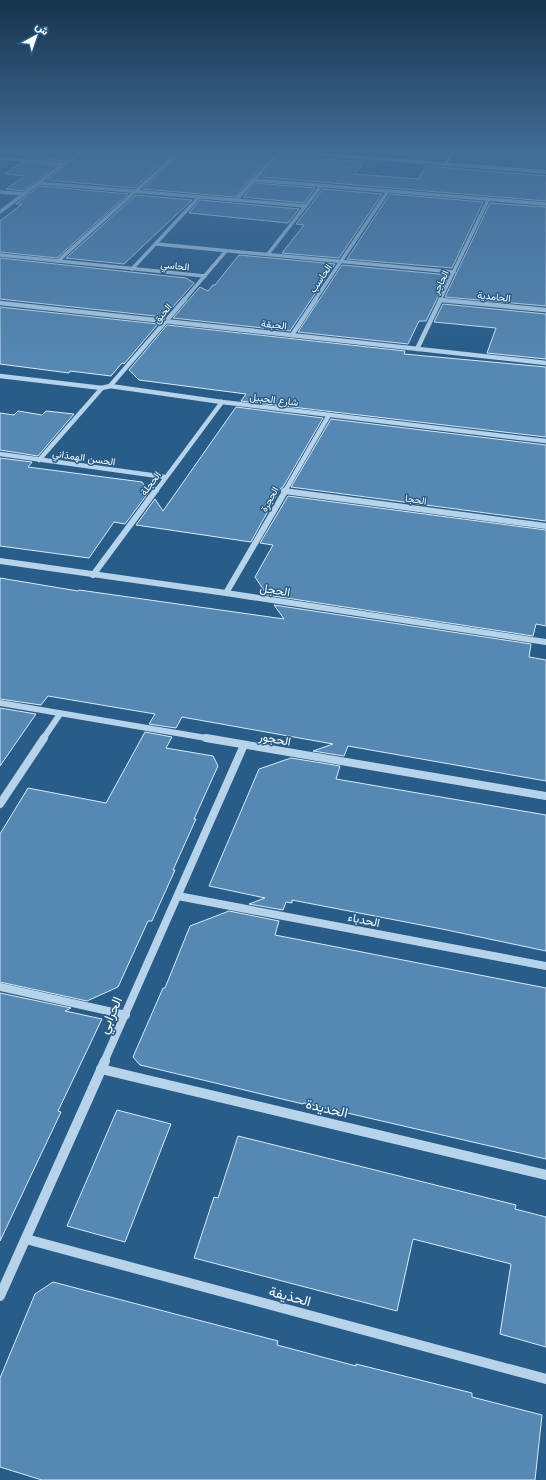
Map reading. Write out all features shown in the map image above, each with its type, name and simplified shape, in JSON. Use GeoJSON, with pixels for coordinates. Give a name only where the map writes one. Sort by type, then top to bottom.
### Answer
{"type":"FeatureCollection","features":[{"type":"Feature","properties":{"kind":"street"},"geometry":{"type":"LineString","coordinates":[[58,261],[102,221]]}},
{"type":"Feature","properties":{"kind":"street"},"geometry":{"type":"LineString","coordinates":[[132,268],[177,221]]}},
{"type":"Feature","properties":{"kind":"street"},"geometry":{"type":"LineString","coordinates":[[268,254],[293,221]]}},
{"type":"Feature","properties":{"kind":"street","name":"الحاسب"},"geometry":{"type":"LineString","coordinates":[[292,335],[368,221]]}},
{"type":"Feature","properties":{"kind":"street","name":"الحاجر"},"geometry":{"type":"LineString","coordinates":[[417,349],[478,221]]}},
{"type":"Feature","properties":{"kind":"street"},"geometry":{"type":"LineString","coordinates":[[156,244],[454,272]]}},
{"type":"Feature","properties":{"kind":"street","name":"الحبق"},"geometry":{"type":"LineString","coordinates":[[110,386],[167,322],[226,251]]}},
{"type":"Feature","properties":{"kind":"street","name":"الحاسي"},"geometry":{"type":"LineString","coordinates":[[0,255],[205,276]]}},
{"type":"Feature","properties":{"kind":"street","name":"الحامدية"},"geometry":{"type":"LineString","coordinates":[[441,300],[546,310]]}},
{"type":"Feature","properties":{"kind":"street","name":"الحبقة"},"geometry":{"type":"LineString","coordinates":[[0,303],[546,363]]}},
{"type":"Feature","properties":{"kind":"street","name":"شارع الحبيل"},"geometry":{"type":"LineString","coordinates":[[0,376],[102,388],[110,386],[222,402],[546,441]]}},
{"type":"Feature","properties":{"kind":"street"},"geometry":{"type":"LineString","coordinates":[[39,460],[102,388]]}},
{"type":"Feature","properties":{"kind":"street","name":"الحجلة"},"geometry":{"type":"LineString","coordinates":[[93,575],[222,402]]}},
{"type":"Feature","properties":{"kind":"street","name":"الحجرة"},"geometry":{"type":"LineString","coordinates":[[226,593],[329,415]]}},
{"type":"Feature","properties":{"kind":"street","name":"الحسن الهمذاني"},"geometry":{"type":"LineString","coordinates":[[0,454],[165,477]]}},
{"type":"Feature","properties":{"kind":"street","name":"الحجا"},"geometry":{"type":"LineString","coordinates":[[284,491],[546,526]]}},
{"type":"Feature","properties":{"kind":"street","name":"الحجل"},"geometry":{"type":"LineString","coordinates":[[0,561],[226,593],[546,642]]}},
{"type":"Feature","properties":{"kind":"street","name":"الحجور"},"geometry":{"type":"LineString","coordinates":[[0,703],[546,796]]}},
{"type":"Feature","properties":{"kind":"street"},"geometry":{"type":"LineString","coordinates":[[0,804],[60,714]]}},
{"type":"Feature","properties":{"kind":"street","name":"الحرابي"},"geometry":{"type":"LineString","coordinates":[[0,1296],[126,1015],[244,745]]}},
{"type":"Feature","properties":{"kind":"street","name":"الحدباء"},"geometry":{"type":"LineString","coordinates":[[178,896],[546,966]]}},
{"type":"Feature","properties":{"kind":"street"},"geometry":{"type":"LineString","coordinates":[[0,987],[126,1015]]}},
{"type":"Feature","properties":{"kind":"street","name":"الحديدة"},"geometry":{"type":"LineString","coordinates":[[101,1069],[546,1175]]}},
{"type":"Feature","properties":{"kind":"street","name":"الحذيفة"},"geometry":{"type":"LineString","coordinates":[[26,1239],[546,1379]]}},
{"type":"Feature","properties":{"kind":"building"},"geometry":{"type":"Polygon","coordinates":[[[0,221],[98,221],[57,258],[0,252],[0,221]]]}},
{"type":"Feature","properties":{"kind":"building"},"geometry":{"type":"Polygon","coordinates":[[[107,221],[170,221],[124,264],[66,258],[107,221]]]}},
{"type":"Feature","properties":{"kind":"building"},"geometry":{"type":"Polygon","coordinates":[[[269,221],[290,221],[288,223],[269,221]]]}},
{"type":"Feature","properties":{"kind":"building"},"geometry":{"type":"Polygon","coordinates":[[[298,221],[364,221],[339,258],[282,253],[304,225],[296,224],[298,221]]]}},
{"type":"Feature","properties":{"kind":"building"},"geometry":{"type":"Polygon","coordinates":[[[372,221],[474,221],[452,268],[347,259],[372,221]]]}},
{"type":"Feature","properties":{"kind":"building"},"geometry":{"type":"Polygon","coordinates":[[[481,221],[546,221],[546,306],[445,297],[481,221]]]}},
{"type":"Feature","properties":{"kind":"building"},"geometry":{"type":"Polygon","coordinates":[[[239,255],[335,264],[290,331],[173,318],[200,287],[208,291],[213,285],[215,285],[239,255]]]}},
{"type":"Feature","properties":{"kind":"building"},"geometry":{"type":"Polygon","coordinates":[[[0,258],[186,278],[194,283],[164,317],[0,299],[0,258]]]}},
{"type":"Feature","properties":{"kind":"building"},"geometry":{"type":"Polygon","coordinates":[[[342,265],[449,275],[426,321],[419,321],[408,344],[298,332],[342,265]]]}},
{"type":"Feature","properties":{"kind":"building"},"geometry":{"type":"Polygon","coordinates":[[[443,304],[546,314],[546,359],[487,353],[496,328],[434,322],[443,304]]]}},
{"type":"Feature","properties":{"kind":"building"},"geometry":{"type":"Polygon","coordinates":[[[0,307],[158,324],[124,364],[122,363],[111,376],[70,371],[69,373],[0,364],[0,307]]]}},
{"type":"Feature","properties":{"kind":"building"},"geometry":{"type":"Polygon","coordinates":[[[167,325],[405,351],[404,354],[546,367],[546,437],[241,401],[246,394],[139,380],[129,370],[167,325]]]}},
{"type":"Feature","properties":{"kind":"building"},"geometry":{"type":"Polygon","coordinates":[[[236,407],[323,418],[283,487],[280,489],[251,542],[136,525],[155,499],[163,511],[236,407]]]}},
{"type":"Feature","properties":{"kind":"building"},"geometry":{"type":"Polygon","coordinates":[[[18,411],[42,415],[46,411],[74,414],[38,456],[0,450],[0,413],[14,415],[18,411]]]}},
{"type":"Feature","properties":{"kind":"building"},"geometry":{"type":"Polygon","coordinates":[[[331,419],[546,445],[546,521],[291,487],[331,419]]]}},
{"type":"Feature","properties":{"kind":"building"},"geometry":{"type":"Polygon","coordinates":[[[0,458],[32,462],[28,467],[142,482],[149,492],[125,524],[114,522],[89,558],[0,546],[0,458]]]}},
{"type":"Feature","properties":{"kind":"building"},"geometry":{"type":"Polygon","coordinates":[[[288,496],[546,530],[546,626],[536,624],[533,636],[267,595],[255,577],[273,545],[260,543],[288,496]]]}},
{"type":"Feature","properties":{"kind":"building"},"geometry":{"type":"Polygon","coordinates":[[[0,578],[78,591],[284,619],[274,605],[531,644],[529,657],[546,660],[546,781],[348,746],[344,756],[313,751],[333,744],[182,717],[176,728],[149,724],[155,714],[48,696],[41,705],[0,699],[0,578]]]}},
{"type":"Feature","properties":{"kind":"building"},"geometry":{"type":"Polygon","coordinates":[[[0,708],[36,714],[0,766],[0,708]]]}},
{"type":"Feature","properties":{"kind":"building"},"geometry":{"type":"Polygon","coordinates":[[[145,732],[172,737],[166,748],[213,756],[218,766],[194,819],[196,819],[152,921],[148,921],[118,987],[87,1001],[0,982],[0,834],[28,788],[106,803],[145,732]]]}},
{"type":"Feature","properties":{"kind":"building"},"geometry":{"type":"Polygon","coordinates":[[[291,758],[340,766],[336,779],[546,815],[546,951],[292,900],[292,903],[286,902],[283,910],[249,904],[265,898],[209,886],[259,769],[291,758]]]}},
{"type":"Feature","properties":{"kind":"building"},"geometry":{"type":"Polygon","coordinates":[[[229,911],[279,921],[275,935],[546,988],[546,1159],[303,1104],[140,1065],[133,1057],[163,988],[165,988],[190,926],[229,911]]]}},
{"type":"Feature","properties":{"kind":"building"},"geometry":{"type":"Polygon","coordinates":[[[0,993],[71,1008],[65,1011],[102,1019],[58,1111],[61,1112],[0,1241],[0,993]]]}},
{"type":"Feature","properties":{"kind":"building"},"geometry":{"type":"Polygon","coordinates":[[[117,1110],[171,1124],[125,1242],[67,1226],[117,1110]]]}},
{"type":"Feature","properties":{"kind":"building"},"geometry":{"type":"Polygon","coordinates":[[[238,1136],[516,1205],[515,1209],[546,1217],[546,1347],[500,1334],[511,1264],[413,1239],[397,1311],[194,1258],[214,1197],[218,1198],[238,1136]]]}},
{"type":"Feature","properties":{"kind":"building"},"geometry":{"type":"Polygon","coordinates":[[[53,1282],[278,1341],[277,1345],[356,1366],[356,1364],[472,1393],[472,1397],[542,1415],[535,1480],[42,1480],[0,1467],[0,1378],[35,1294],[53,1282]]]}}]}
